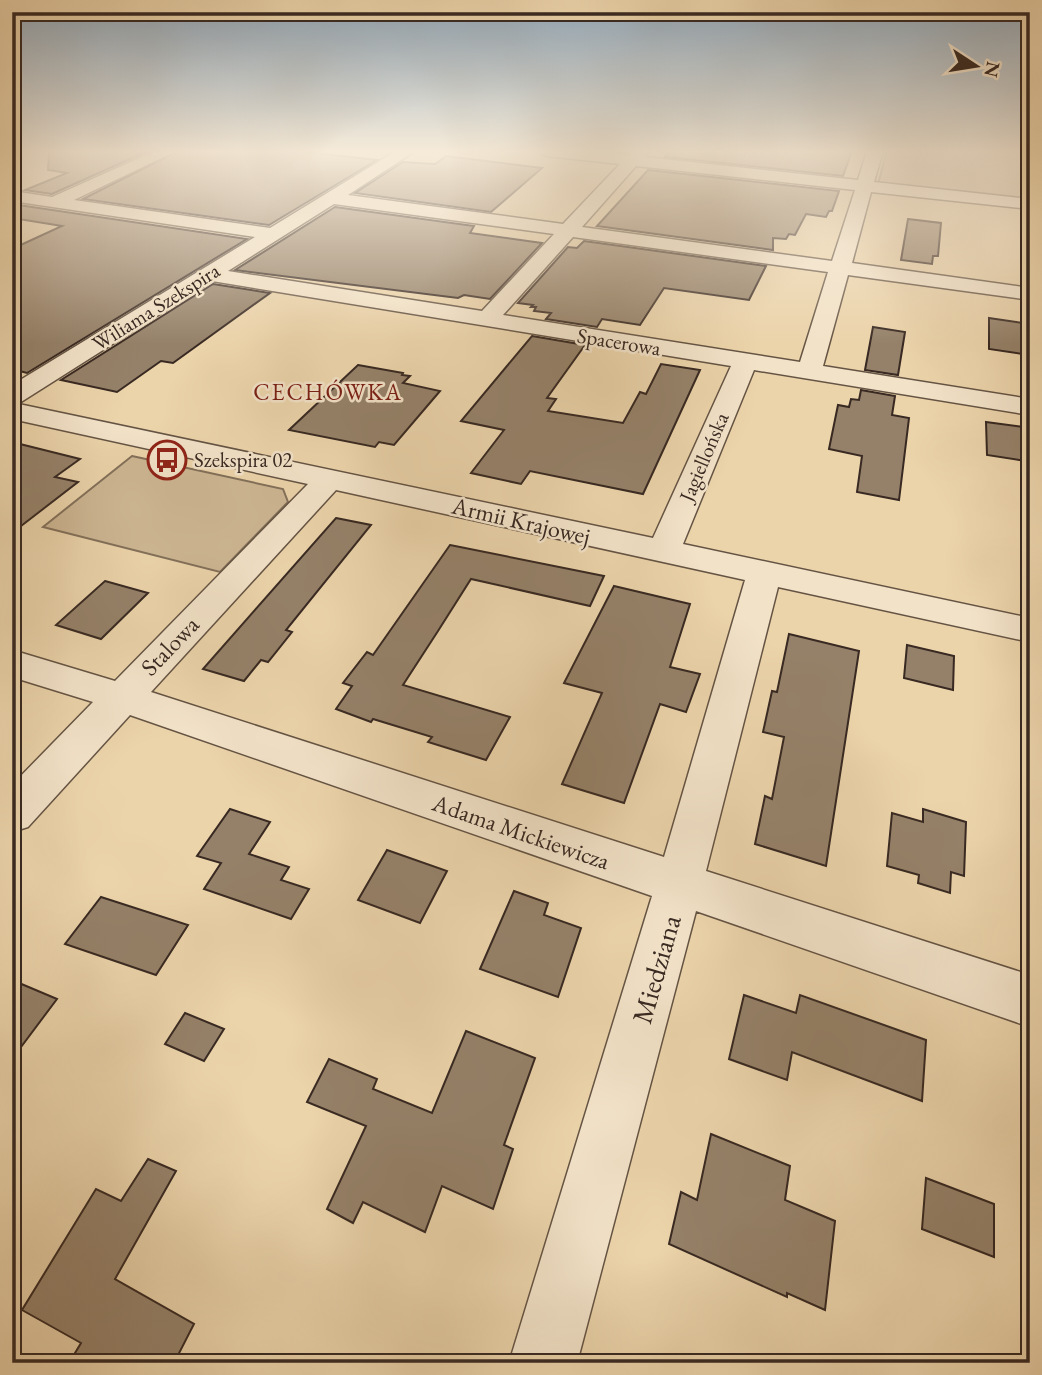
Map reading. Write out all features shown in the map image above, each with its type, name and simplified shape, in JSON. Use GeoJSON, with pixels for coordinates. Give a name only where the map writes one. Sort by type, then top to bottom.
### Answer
{"type":"FeatureCollection","features":[{"type":"Feature","properties":{"kind":"street"},"geometry":{"type":"LineString","coordinates":[[144,215],[273,234]]}},
{"type":"Feature","properties":{"kind":"street","name":"Wiliama Szekspira"},"geometry":{"type":"LineString","coordinates":[[12,396],[303,215]]}},
{"type":"Feature","properties":{"kind":"street"},"geometry":{"type":"LineString","coordinates":[[458,215],[1030,294]]}},
{"type":"Feature","properties":{"kind":"street"},"geometry":{"type":"LineString","coordinates":[[485,320],[582,215]]}},
{"type":"Feature","properties":{"kind":"street"},"geometry":{"type":"LineString","coordinates":[[809,372],[855,215]]}},
{"type":"Feature","properties":{"kind":"street","name":"Spacerowa"},"geometry":{"type":"LineString","coordinates":[[209,274],[1030,407]]}},
{"type":"Feature","properties":{"kind":"street","name":"Jagiellońska"},"geometry":{"type":"LineString","coordinates":[[663,553],[745,362]]}},
{"type":"Feature","properties":{"kind":"street","name":"Armii Krajowej"},"geometry":{"type":"LineString","coordinates":[[12,411],[1030,630]]}},
{"type":"Feature","properties":{"kind":"street","name":"Stalowa"},"geometry":{"type":"LineString","coordinates":[[12,814],[329,480]]}},
{"type":"Feature","properties":{"kind":"street","name":"Miedziana"},"geometry":{"type":"LineString","coordinates":[[544,1363],[764,574]]}},
{"type":"Feature","properties":{"kind":"street","name":"Adama Mickiewicza"},"geometry":{"type":"LineString","coordinates":[[12,663],[122,697],[679,886],[1030,1001]]}},
{"type":"Feature","properties":{"kind":"shaded area"},"geometry":{"type":"Polygon","coordinates":[[[132,456],[283,489],[288,502],[220,572],[43,527],[132,456]]]}},
{"type":"Feature","properties":{"kind":"building"},"geometry":{"type":"Polygon","coordinates":[[[12,215],[87,215],[247,239],[27,373],[12,369],[12,249],[62,226],[12,218],[12,215]]]}},
{"type":"Feature","properties":{"kind":"building"},"geometry":{"type":"Polygon","coordinates":[[[199,215],[285,215],[269,225],[199,215]]]}},
{"type":"Feature","properties":{"kind":"building"},"geometry":{"type":"Polygon","coordinates":[[[322,215],[395,215],[474,226],[470,233],[542,243],[490,299],[464,295],[458,298],[235,270],[322,215]]]}},
{"type":"Feature","properties":{"kind":"building"},"geometry":{"type":"Polygon","coordinates":[[[607,215],[805,215],[795,235],[789,234],[786,239],[773,238],[773,250],[597,226],[607,215]]]}},
{"type":"Feature","properties":{"kind":"building"},"geometry":{"type":"Polygon","coordinates":[[[908,219],[941,223],[938,256],[933,256],[932,264],[901,260],[908,219]]]}},
{"type":"Feature","properties":{"kind":"building"},"geometry":{"type":"Polygon","coordinates":[[[584,241],[766,266],[749,300],[664,288],[640,325],[602,319],[597,327],[546,319],[551,313],[534,311],[536,307],[531,307],[533,305],[518,303],[568,247],[577,248],[584,241]]]}},
{"type":"Feature","properties":{"kind":"building"},"geometry":{"type":"Polygon","coordinates":[[[213,284],[270,293],[173,363],[161,361],[117,392],[61,380],[213,284]]]}},
{"type":"Feature","properties":{"kind":"building"},"geometry":{"type":"Polygon","coordinates":[[[989,318],[1030,324],[1030,355],[989,349],[989,318]]]}},
{"type":"Feature","properties":{"kind":"building"},"geometry":{"type":"Polygon","coordinates":[[[873,327],[905,332],[898,375],[865,370],[873,327]]]}},
{"type":"Feature","properties":{"kind":"building"},"geometry":{"type":"Polygon","coordinates":[[[532,336],[585,345],[547,398],[556,399],[548,411],[623,423],[640,392],[646,394],[661,364],[700,370],[643,494],[530,471],[521,484],[471,473],[504,430],[461,421],[532,336]]]}},
{"type":"Feature","properties":{"kind":"building"},"geometry":{"type":"Polygon","coordinates":[[[358,365],[403,373],[402,375],[410,376],[403,383],[440,391],[394,445],[379,442],[375,447],[289,430],[358,365]]]}},
{"type":"Feature","properties":{"kind":"building"},"geometry":{"type":"Polygon","coordinates":[[[861,390],[895,396],[892,415],[909,418],[899,500],[857,492],[862,456],[829,449],[838,405],[849,407],[851,399],[859,400],[861,390]]]}},
{"type":"Feature","properties":{"kind":"building"},"geometry":{"type":"Polygon","coordinates":[[[986,422],[1023,427],[1026,461],[987,455],[986,422]]]}},
{"type":"Feature","properties":{"kind":"building"},"geometry":{"type":"Polygon","coordinates":[[[12,442],[80,459],[55,477],[78,482],[12,533],[12,442]]]}},
{"type":"Feature","properties":{"kind":"building"},"geometry":{"type":"Polygon","coordinates":[[[336,518],[371,525],[286,630],[292,632],[268,662],[261,660],[244,681],[203,669],[336,518]]]}},
{"type":"Feature","properties":{"kind":"building"},"geometry":{"type":"Polygon","coordinates":[[[450,545],[604,576],[590,606],[471,579],[403,685],[510,717],[486,760],[428,742],[432,737],[373,719],[371,722],[336,709],[352,686],[343,683],[367,652],[373,655],[450,545]]]}},
{"type":"Feature","properties":{"kind":"building"},"geometry":{"type":"Polygon","coordinates":[[[105,581],[148,593],[101,639],[56,625],[105,581]]]}},
{"type":"Feature","properties":{"kind":"building"},"geometry":{"type":"Polygon","coordinates":[[[614,586],[690,604],[670,667],[700,674],[686,712],[660,704],[624,803],[562,784],[602,693],[564,683],[614,586]]]}},
{"type":"Feature","properties":{"kind":"building"},"geometry":{"type":"Polygon","coordinates":[[[789,634],[859,651],[826,866],[755,844],[765,796],[772,799],[784,737],[763,732],[772,691],[777,692],[789,634]]]}},
{"type":"Feature","properties":{"kind":"building"},"geometry":{"type":"Polygon","coordinates":[[[907,645],[954,656],[953,690],[904,678],[907,645]]]}},
{"type":"Feature","properties":{"kind":"building"},"geometry":{"type":"Polygon","coordinates":[[[230,809],[270,822],[249,854],[289,867],[281,880],[309,889],[291,919],[204,889],[221,863],[197,856],[230,809]]]}},
{"type":"Feature","properties":{"kind":"building"},"geometry":{"type":"Polygon","coordinates":[[[923,809],[966,822],[964,876],[951,872],[950,893],[918,883],[919,875],[887,866],[892,813],[923,822],[923,809]]]}},
{"type":"Feature","properties":{"kind":"building"},"geometry":{"type":"Polygon","coordinates":[[[387,850],[447,871],[420,923],[358,900],[387,850]]]}},
{"type":"Feature","properties":{"kind":"building"},"geometry":{"type":"Polygon","coordinates":[[[514,891],[548,903],[544,915],[581,928],[558,997],[480,969],[514,891]]]}},
{"type":"Feature","properties":{"kind":"building"},"geometry":{"type":"Polygon","coordinates":[[[101,897],[188,925],[156,975],[65,944],[101,897]]]}},
{"type":"Feature","properties":{"kind":"building"},"geometry":{"type":"Polygon","coordinates":[[[12,980],[57,999],[12,1059],[12,980]]]}},
{"type":"Feature","properties":{"kind":"building"},"geometry":{"type":"Polygon","coordinates":[[[744,995],[796,1013],[800,995],[926,1040],[922,1101],[792,1052],[787,1080],[729,1059],[744,995]]]}},
{"type":"Feature","properties":{"kind":"building"},"geometry":{"type":"Polygon","coordinates":[[[185,1013],[224,1029],[204,1061],[165,1044],[185,1013]]]}},
{"type":"Feature","properties":{"kind":"building"},"geometry":{"type":"Polygon","coordinates":[[[466,1031],[535,1058],[504,1145],[513,1149],[493,1209],[442,1186],[425,1232],[363,1202],[353,1223],[327,1209],[366,1126],[307,1102],[329,1059],[377,1079],[373,1089],[432,1113],[466,1031]]]}},
{"type":"Feature","properties":{"kind":"building"},"geometry":{"type":"Polygon","coordinates":[[[711,1134],[790,1166],[785,1200],[835,1221],[825,1310],[787,1293],[787,1297],[669,1244],[681,1192],[697,1200],[711,1134]]]}},
{"type":"Feature","properties":{"kind":"building"},"geometry":{"type":"Polygon","coordinates":[[[148,1159],[176,1171],[115,1279],[194,1324],[174,1363],[69,1363],[81,1343],[22,1310],[96,1189],[121,1201],[148,1159]]]}},
{"type":"Feature","properties":{"kind":"building"},"geometry":{"type":"Polygon","coordinates":[[[926,1178],[994,1204],[994,1257],[922,1229],[926,1178]]]}},
{"type":"Feature","properties":{"kind":"place","name":"Szekspira 02"},"geometry":{"type":"Point","coordinates":[167,460]}},
{"type":"Feature","properties":{"kind":"district","name":"CECHÓWKA"},"geometry":{"type":"Point","coordinates":[328,392]}}]}
